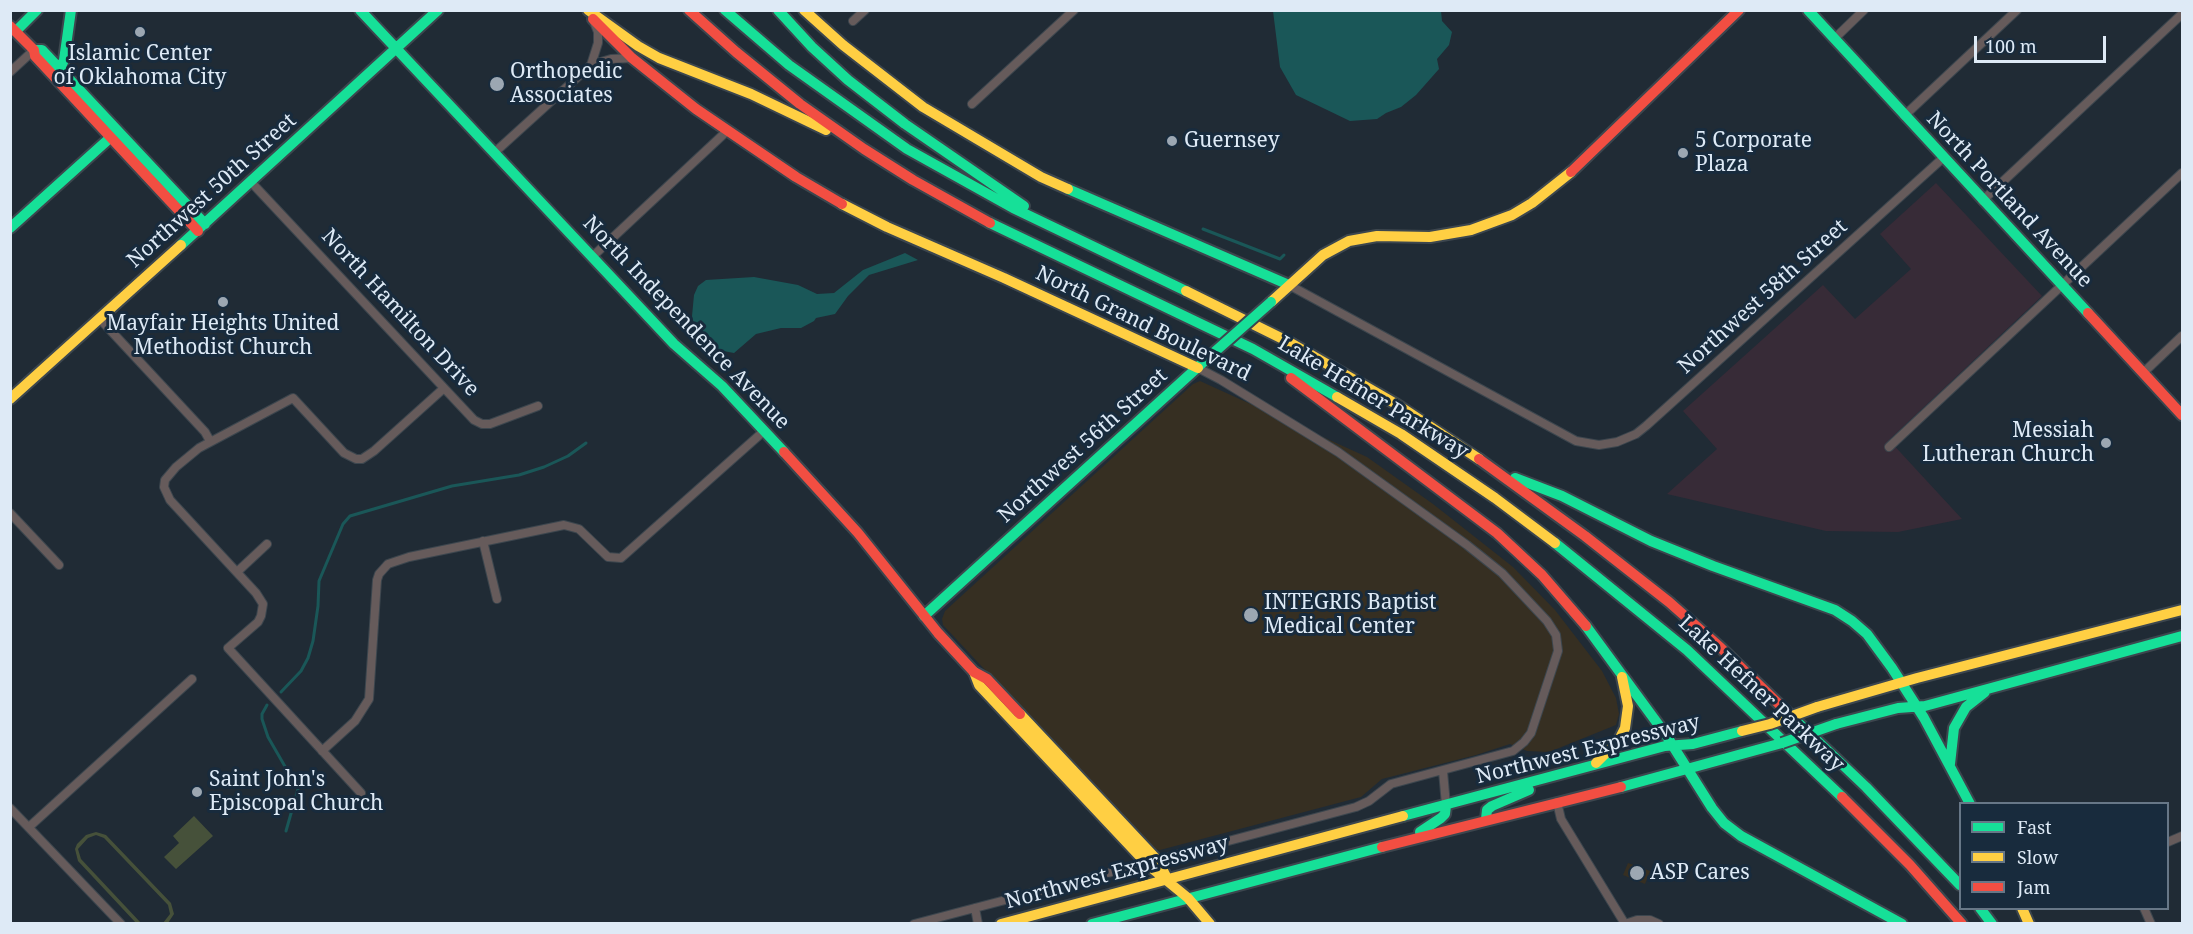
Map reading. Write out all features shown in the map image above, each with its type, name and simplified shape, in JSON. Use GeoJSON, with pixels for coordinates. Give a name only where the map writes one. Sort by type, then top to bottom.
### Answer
{"type":"FeatureCollection","features":[{"type":"Feature","properties":{"kind":"main road"},"geometry":{"type":"LineString","coordinates":[[37,10],[13,28],[34,50],[35,56],[95,114],[201,228]]}},
{"type":"Feature","properties":{"kind":"main road"},"geometry":{"type":"LineString","coordinates":[[60,69],[64,60],[71,10]]}},
{"type":"Feature","properties":{"kind":"main road","name":"North Independence Avenue"},"geometry":{"type":"LineString","coordinates":[[360,10],[674,344],[714,378],[764,431],[858,533],[924,616],[974,672],[987,679],[1210,924]]}},
{"type":"Feature","properties":{"kind":"main road","name":"Northwest 50th Street"},"geometry":{"type":"LineString","coordinates":[[10,399],[201,228],[438,10]]}},
{"type":"Feature","properties":{"kind":"main road","name":"Lake Hefner Parkway"},"geometry":{"type":"LineString","coordinates":[[689,10],[770,80],[864,149],[913,180],[1005,231],[1153,299],[1253,349],[1354,406],[1429,452],[1514,512],[1630,602],[1753,710],[1911,865],[1962,924]]}},
{"type":"Feature","properties":{"kind":"main road","name":"Lake Hefner Parkway"},"geometry":{"type":"LineString","coordinates":[[724,10],[789,65],[907,149],[1013,208],[1138,266],[1289,342],[1396,404],[1496,470],[1669,602],[1866,787],[1959,884]]}},
{"type":"Feature","properties":{"kind":"main road"},"geometry":{"type":"LineString","coordinates":[[778,10],[812,47],[869,97],[1063,232]]}},
{"type":"Feature","properties":{"kind":"main road"},"geometry":{"type":"LineString","coordinates":[[804,10],[843,45],[923,107],[1041,177],[1289,285]]}},
{"type":"Feature","properties":{"kind":"main road","name":"Northwest 56th Street"},"geometry":{"type":"LineString","coordinates":[[924,616],[1323,255],[1349,241],[1377,236],[1430,237],[1471,230],[1512,215],[1532,203],[1565,177],[1739,10]]}},
{"type":"Feature","properties":{"kind":"main road","name":"North Portland Avenue"},"geometry":{"type":"LineString","coordinates":[[1808,10],[1943,159],[2182,415]]}},
{"type":"Feature","properties":{"kind":"main road"},"geometry":{"type":"LineString","coordinates":[[588,13],[659,58],[750,94],[864,149]]}},
{"type":"Feature","properties":{"kind":"main road","name":"North Grand Boulevard"},"geometry":{"type":"LineString","coordinates":[[588,13],[632,58],[696,109],[796,177],[886,227],[1004,278],[1197,368]]}},
{"type":"Feature","properties":{"kind":"main road"},"geometry":{"type":"LineString","coordinates":[[34,50],[42,50],[60,69],[111,137],[201,228]]}},
{"type":"Feature","properties":{"kind":"main road"},"geometry":{"type":"LineString","coordinates":[[10,228],[111,137]]}},
{"type":"Feature","properties":{"kind":"main road"},"geometry":{"type":"LineString","coordinates":[[1253,349],[1504,540],[1561,595],[1632,687],[1724,823],[1741,836],[1902,924]]}},
{"type":"Feature","properties":{"kind":"main road"},"geometry":{"type":"LineString","coordinates":[[1496,470],[1563,496],[1617,525],[1683,555],[1835,610],[1852,621],[1867,634],[1902,683],[1950,764],[1969,802]]}},
{"type":"Feature","properties":{"kind":"main road","name":"Northwest Expressway"},"geometry":{"type":"LineString","coordinates":[[1000,924],[1593,765],[1673,746],[1693,744],[1770,724],[1817,706],[2182,610]]}},
{"type":"Feature","properties":{"kind":"main road","name":"Northwest Expressway"},"geometry":{"type":"LineString","coordinates":[[1092,924],[1411,838],[1688,770],[1836,724],[1988,688],[2182,636]]}},
{"type":"Feature","properties":{"kind":"main road"},"geometry":{"type":"LineString","coordinates":[[1593,765],[1612,748],[1625,728],[1628,706],[1621,675]]}},
{"type":"Feature","properties":{"kind":"main road"},"geometry":{"type":"LineString","coordinates":[[1950,764],[1951,738],[1959,717],[1966,707],[1988,688]]}},
{"type":"Feature","properties":{"kind":"main road"},"geometry":{"type":"LineString","coordinates":[[1486,819],[1488,810],[1492,806],[1566,773]]}},
{"type":"Feature","properties":{"kind":"main road"},"geometry":{"type":"LineString","coordinates":[[1411,838],[1441,818],[1445,814],[1446,806]]}},
{"type":"Feature","properties":{"kind":"main road"},"geometry":{"type":"LineString","coordinates":[[1981,910],[1992,924]]}},
{"type":"Feature","properties":{"kind":"main road"},"geometry":{"type":"LineString","coordinates":[[2022,910],[2029,924]]}},
{"type":"Feature","properties":{"kind":"street"},"geometry":{"type":"LineString","coordinates":[[853,21],[865,10]]}},
{"type":"Feature","properties":{"kind":"street"},"geometry":{"type":"LineString","coordinates":[[972,104],[1074,10]]}},
{"type":"Feature","properties":{"kind":"street"},"geometry":{"type":"LineString","coordinates":[[1834,39],[1864,10]]}},
{"type":"Feature","properties":{"kind":"street"},"geometry":{"type":"LineString","coordinates":[[1904,116],[2017,10]]}},
{"type":"Feature","properties":{"kind":"street"},"geometry":{"type":"LineString","coordinates":[[588,13],[598,32],[598,43],[591,65]]}},
{"type":"Feature","properties":{"kind":"street"},"geometry":{"type":"LineString","coordinates":[[1982,201],[2182,14]]}},
{"type":"Feature","properties":{"kind":"street"},"geometry":{"type":"LineString","coordinates":[[10,72],[34,50]]}},
{"type":"Feature","properties":{"kind":"street"},"geometry":{"type":"LineString","coordinates":[[494,153],[591,65],[611,59],[632,58]]}},
{"type":"Feature","properties":{"kind":"street"},"geometry":{"type":"LineString","coordinates":[[592,257],[727,132]]}},
{"type":"Feature","properties":{"kind":"street","name":"Northwest 58th Street"},"geometry":{"type":"LineString","coordinates":[[1289,285],[1576,441],[1599,445],[1625,440],[1646,426],[1943,159]]}},
{"type":"Feature","properties":{"kind":"street"},"geometry":{"type":"LineString","coordinates":[[1889,447],[2182,173]]}},
{"type":"Feature","properties":{"kind":"street","name":"North Hamilton Drive"},"geometry":{"type":"LineString","coordinates":[[251,182],[465,413],[482,424],[490,424],[538,406]]}},
{"type":"Feature","properties":{"kind":"street"},"geometry":{"type":"LineString","coordinates":[[99,318],[205,432],[210,441]]}},
{"type":"Feature","properties":{"kind":"street"},"geometry":{"type":"LineString","coordinates":[[2143,373],[2182,336]]}},
{"type":"Feature","properties":{"kind":"street","name":"North Grand Boulevard"},"geometry":{"type":"LineString","coordinates":[[1197,368],[1221,380],[1338,452],[1441,526],[1502,573],[1547,621],[1556,635],[1558,651],[1531,733],[1524,742],[1513,752],[1505,755],[1443,771]]}},
{"type":"Feature","properties":{"kind":"street"},"geometry":{"type":"LineString","coordinates":[[361,793],[228,648],[258,622],[263,610],[260,598],[170,500],[164,487],[169,474],[187,457],[210,441],[293,399],[344,453],[356,459],[362,459],[375,451],[443,389]]}},
{"type":"Feature","properties":{"kind":"street"},"geometry":{"type":"LineString","coordinates":[[322,751],[355,721],[369,699],[376,590],[379,574],[383,568],[396,561],[564,525],[579,529],[608,557],[621,558],[764,431]]}},
{"type":"Feature","properties":{"kind":"street"},"geometry":{"type":"LineString","coordinates":[[10,513],[58,565]]}},
{"type":"Feature","properties":{"kind":"street"},"geometry":{"type":"LineString","coordinates":[[483,541],[497,599]]}},
{"type":"Feature","properties":{"kind":"street"},"geometry":{"type":"LineString","coordinates":[[237,572],[267,544]]}},
{"type":"Feature","properties":{"kind":"street"},"geometry":{"type":"LineString","coordinates":[[29,827],[192,679]]}},
{"type":"Feature","properties":{"kind":"street"},"geometry":{"type":"LineString","coordinates":[[1443,771],[1446,806]]}},
{"type":"Feature","properties":{"kind":"street","name":"Northwest Expressway"},"geometry":{"type":"LineString","coordinates":[[914,924],[1356,807],[1369,801],[1391,784],[1443,771]]}},
{"type":"Feature","properties":{"kind":"street"},"geometry":{"type":"LineString","coordinates":[[1557,802],[1561,819],[1625,924],[1637,920],[1650,920],[1659,924]]}},
{"type":"Feature","properties":{"kind":"street"},"geometry":{"type":"LineString","coordinates":[[10,808],[121,924]]}},
{"type":"Feature","properties":{"kind":"street"},"geometry":{"type":"LineString","coordinates":[[975,908],[978,924]]}},
{"type":"Feature","properties":{"kind":"street"},"geometry":{"type":"LineString","coordinates":[[2144,910],[2151,924]]}},
{"type":"Feature","properties":{"kind":"shaded area"},"geometry":{"type":"Polygon","coordinates":[[[1273,11],[1441,11],[1442,21],[1452,32],[1449,45],[1437,59],[1439,69],[1416,95],[1401,107],[1377,119],[1350,121],[1296,95],[1280,67],[1273,11]]]}},
{"type":"Feature","properties":{"kind":"shaded area"},"geometry":{"type":"Polygon","coordinates":[[[1936,183],[2042,296],[1889,440],[1962,519],[1898,532],[1826,531],[1667,494],[1717,449],[1683,411],[1823,285],[1855,319],[1911,269],[1880,234],[1936,183]]]}},
{"type":"Feature","properties":{"kind":"shaded area"},"geometry":{"type":"Polygon","coordinates":[[[905,253],[918,260],[869,275],[848,296],[835,314],[816,318],[801,328],[781,328],[756,334],[734,353],[718,350],[707,342],[695,328],[692,316],[694,295],[698,286],[706,280],[754,277],[798,285],[817,294],[834,293],[863,270],[905,253]]]}},
{"type":"Feature","properties":{"kind":"shaded area","name":"INTEGRIS Baptist Medical Center"},"geometry":{"type":"Polygon","coordinates":[[[1200,381],[1367,457],[1433,504],[1513,567],[1555,610],[1602,671],[1616,698],[1619,714],[1616,725],[1549,752],[1527,751],[1510,744],[1382,779],[1361,797],[1160,850],[1154,849],[943,625],[942,619],[945,611],[1193,384],[1200,381]]]}},
{"type":"Feature","properties":{"kind":"shaded area"},"geometry":{"type":"Polygon","coordinates":[[[194,816],[213,836],[176,869],[164,857],[179,843],[173,836],[194,816]]]}},
{"type":"Feature","properties":{"kind":"shaded area"},"geometry":{"type":"Polygon","coordinates":[[[96,832],[106,835],[171,903],[174,914],[168,923],[163,923],[170,914],[168,905],[104,838],[96,835],[88,838],[78,849],[81,859],[141,923],[136,923],[78,861],[75,849],[77,844],[86,835],[96,832]]]}},
{"type":"Feature","properties":{"kind":"shaded area","name":"ASP Cares"},"geometry":{"type":"Polygon","coordinates":[[[1628,863],[1650,871],[1645,884],[1623,875],[1628,863]]]}},
{"type":"Feature","properties":{"kind":"waterway"},"geometry":{"type":"LineString","coordinates":[[1203,229],[1280,259],[1284,255]]}},
{"type":"Feature","properties":{"kind":"waterway"},"geometry":{"type":"LineString","coordinates":[[281,692],[301,671],[308,658],[313,641],[319,581],[343,524],[350,516],[452,486],[519,475],[568,456],[586,443]]}},
{"type":"Feature","properties":{"kind":"waterway"},"geometry":{"type":"LineString","coordinates":[[267,705],[262,719],[268,737],[298,789],[286,831]]}},
{"type":"Feature","properties":{"kind":"traffic: fast"},"geometry":{"type":"LineString","coordinates":[[16,31],[37,10]]}},
{"type":"Feature","properties":{"kind":"traffic: fast"},"geometry":{"type":"LineString","coordinates":[[60,69],[64,60],[71,10]]}},
{"type":"Feature","properties":{"kind":"traffic: fast"},"geometry":{"type":"LineString","coordinates":[[360,10],[674,344],[722,386],[784,452]]}},
{"type":"Feature","properties":{"kind":"traffic: fast"},"geometry":{"type":"LineString","coordinates":[[181,245],[438,10]]}},
{"type":"Feature","properties":{"kind":"traffic: fast"},"geometry":{"type":"LineString","coordinates":[[725,10],[789,65],[907,149],[1013,208],[1186,291]]}},
{"type":"Feature","properties":{"kind":"traffic: fast"},"geometry":{"type":"LineString","coordinates":[[778,10],[812,47],[848,80],[905,124],[1024,206]]}},
{"type":"Feature","properties":{"kind":"traffic: fast"},"geometry":{"type":"LineString","coordinates":[[1808,10],[2088,313]]}},
{"type":"Feature","properties":{"kind":"traffic: fast"},"geometry":{"type":"LineString","coordinates":[[34,50],[42,50],[205,224]]}},
{"type":"Feature","properties":{"kind":"traffic: fast"},"geometry":{"type":"LineString","coordinates":[[10,228],[111,137]]}},
{"type":"Feature","properties":{"kind":"traffic: fast"},"geometry":{"type":"LineString","coordinates":[[1068,189],[1289,285]]}},
{"type":"Feature","properties":{"kind":"traffic: fast"},"geometry":{"type":"LineString","coordinates":[[990,223],[1253,349],[1337,397]]}},
{"type":"Feature","properties":{"kind":"traffic: fast"},"geometry":{"type":"LineString","coordinates":[[1210,356],[1271,302]]}},
{"type":"Feature","properties":{"kind":"traffic: fast"},"geometry":{"type":"LineString","coordinates":[[924,616],[1210,356]]}},
{"type":"Feature","properties":{"kind":"traffic: fast"},"geometry":{"type":"LineString","coordinates":[[1515,478],[1562,496],[1651,541],[1835,610],[1852,621],[1867,634],[1892,668],[1924,718],[1969,802]]}},
{"type":"Feature","properties":{"kind":"traffic: fast"},"geometry":{"type":"LineString","coordinates":[[1555,543],[1687,650],[1842,797]]}},
{"type":"Feature","properties":{"kind":"traffic: fast"},"geometry":{"type":"LineString","coordinates":[[1586,626],[1666,735],[1724,823],[1741,836],[1902,924]]}},
{"type":"Feature","properties":{"kind":"traffic: fast"},"geometry":{"type":"LineString","coordinates":[[1836,724],[1898,708],[1925,706],[2182,636]]}},
{"type":"Feature","properties":{"kind":"traffic: fast"},"geometry":{"type":"LineString","coordinates":[[1950,764],[1954,728],[1966,707],[1985,692]]}},
{"type":"Feature","properties":{"kind":"traffic: fast"},"geometry":{"type":"LineString","coordinates":[[1785,710],[1866,787],[1959,884]]}},
{"type":"Feature","properties":{"kind":"traffic: fast"},"geometry":{"type":"LineString","coordinates":[[1782,743],[1836,724]]}},
{"type":"Feature","properties":{"kind":"traffic: fast"},"geometry":{"type":"LineString","coordinates":[[1403,816],[1665,746],[1693,744],[1742,731]]}},
{"type":"Feature","properties":{"kind":"traffic: fast"},"geometry":{"type":"LineString","coordinates":[[1621,787],[1782,743]]}},
{"type":"Feature","properties":{"kind":"traffic: fast"},"geometry":{"type":"LineString","coordinates":[[1486,819],[1487,810],[1492,806],[1529,790]]}},
{"type":"Feature","properties":{"kind":"traffic: fast"},"geometry":{"type":"LineString","coordinates":[[1420,832],[1441,818],[1445,814],[1446,806]]}},
{"type":"Feature","properties":{"kind":"traffic: fast"},"geometry":{"type":"LineString","coordinates":[[1092,924],[1382,847]]}},
{"type":"Feature","properties":{"kind":"traffic: fast"},"geometry":{"type":"LineString","coordinates":[[1982,910],[1992,924]]}},
{"type":"Feature","properties":{"kind":"traffic: slow"},"geometry":{"type":"LineString","coordinates":[[588,10],[638,46],[659,58],[751,94],[826,130]]}},
{"type":"Feature","properties":{"kind":"traffic: slow"},"geometry":{"type":"LineString","coordinates":[[804,10],[843,45],[923,107],[1041,177],[1068,189]]}},
{"type":"Feature","properties":{"kind":"traffic: slow"},"geometry":{"type":"LineString","coordinates":[[1271,302],[1323,255],[1349,241],[1377,236],[1430,237],[1471,230],[1512,215],[1532,203],[1571,172]]}},
{"type":"Feature","properties":{"kind":"traffic: slow"},"geometry":{"type":"LineString","coordinates":[[842,204],[887,227],[1004,278],[1198,368]]}},
{"type":"Feature","properties":{"kind":"traffic: slow"},"geometry":{"type":"LineString","coordinates":[[10,399],[181,245]]}},
{"type":"Feature","properties":{"kind":"traffic: slow"},"geometry":{"type":"LineString","coordinates":[[1186,291],[1289,342],[1396,404],[1479,459]]}},
{"type":"Feature","properties":{"kind":"traffic: slow"},"geometry":{"type":"LineString","coordinates":[[1337,397],[1401,434],[1495,498],[1555,543]]}},
{"type":"Feature","properties":{"kind":"traffic: slow"},"geometry":{"type":"LineString","coordinates":[[1817,707],[1917,678],[2182,610]]}},
{"type":"Feature","properties":{"kind":"traffic: slow"},"geometry":{"type":"LineString","coordinates":[[974,672],[979,685],[1149,866],[1188,898],[1210,924]]}},
{"type":"Feature","properties":{"kind":"traffic: slow"},"geometry":{"type":"LineString","coordinates":[[1596,763],[1619,740],[1625,728],[1628,706],[1622,677]]}},
{"type":"Feature","properties":{"kind":"traffic: slow"},"geometry":{"type":"LineString","coordinates":[[1742,731],[1770,724],[1817,707]]}},
{"type":"Feature","properties":{"kind":"traffic: slow"},"geometry":{"type":"LineString","coordinates":[[1020,714],[1158,861],[1168,880]]}},
{"type":"Feature","properties":{"kind":"traffic: slow"},"geometry":{"type":"LineString","coordinates":[[1001,924],[1403,816]]}},
{"type":"Feature","properties":{"kind":"traffic: slow"},"geometry":{"type":"LineString","coordinates":[[2023,910],[2029,924]]}},
{"type":"Feature","properties":{"kind":"traffic: jam"},"geometry":{"type":"LineString","coordinates":[[689,10],[800,104],[913,180],[990,223]]}},
{"type":"Feature","properties":{"kind":"traffic: jam"},"geometry":{"type":"LineString","coordinates":[[1571,172],[1739,10]]}},
{"type":"Feature","properties":{"kind":"traffic: jam"},"geometry":{"type":"LineString","coordinates":[[593,19],[632,58],[696,109],[796,177],[842,204]]}},
{"type":"Feature","properties":{"kind":"traffic: jam"},"geometry":{"type":"LineString","coordinates":[[10,26],[34,50],[35,56],[198,231]]}},
{"type":"Feature","properties":{"kind":"traffic: jam"},"geometry":{"type":"LineString","coordinates":[[2088,313],[2182,415]]}},
{"type":"Feature","properties":{"kind":"traffic: jam"},"geometry":{"type":"LineString","coordinates":[[1291,378],[1497,533],[1542,575],[1586,626]]}},
{"type":"Feature","properties":{"kind":"traffic: jam"},"geometry":{"type":"LineString","coordinates":[[784,452],[858,533],[938,633],[974,672],[987,679],[1020,714]]}},
{"type":"Feature","properties":{"kind":"traffic: jam"},"geometry":{"type":"LineString","coordinates":[[1479,459],[1585,536],[1669,602],[1785,710]]}},
{"type":"Feature","properties":{"kind":"traffic: jam"},"geometry":{"type":"LineString","coordinates":[[1382,847],[1621,787]]}},
{"type":"Feature","properties":{"kind":"traffic: jam"},"geometry":{"type":"LineString","coordinates":[[1842,797],[1910,865],[1962,924]]}},
{"type":"Feature","properties":{"kind":"place","name":"Islamic Center of Oklahoma City"},"geometry":{"type":"Point","coordinates":[140,32]}},
{"type":"Feature","properties":{"kind":"place","name":"Orthopedic Associates"},"geometry":{"type":"Point","coordinates":[497,84]}},
{"type":"Feature","properties":{"kind":"place","name":"Guernsey"},"geometry":{"type":"Point","coordinates":[1172,141]}},
{"type":"Feature","properties":{"kind":"place","name":"5 Corporate Plaza"},"geometry":{"type":"Point","coordinates":[1683,153]}},
{"type":"Feature","properties":{"kind":"place","name":"Mayfair Heights United Methodist Church"},"geometry":{"type":"Point","coordinates":[223,302]}},
{"type":"Feature","properties":{"kind":"place","name":"Messiah Lutheran Church"},"geometry":{"type":"Point","coordinates":[2106,443]}},
{"type":"Feature","properties":{"kind":"place","name":"INTEGRIS Baptist Medical Center"},"geometry":{"type":"Point","coordinates":[1251,615]}},
{"type":"Feature","properties":{"kind":"place","name":"Saint John's Episcopal Church"},"geometry":{"type":"Point","coordinates":[197,792]}},
{"type":"Feature","properties":{"kind":"place","name":"ASP Cares"},"geometry":{"type":"Point","coordinates":[1637,873]}}]}
